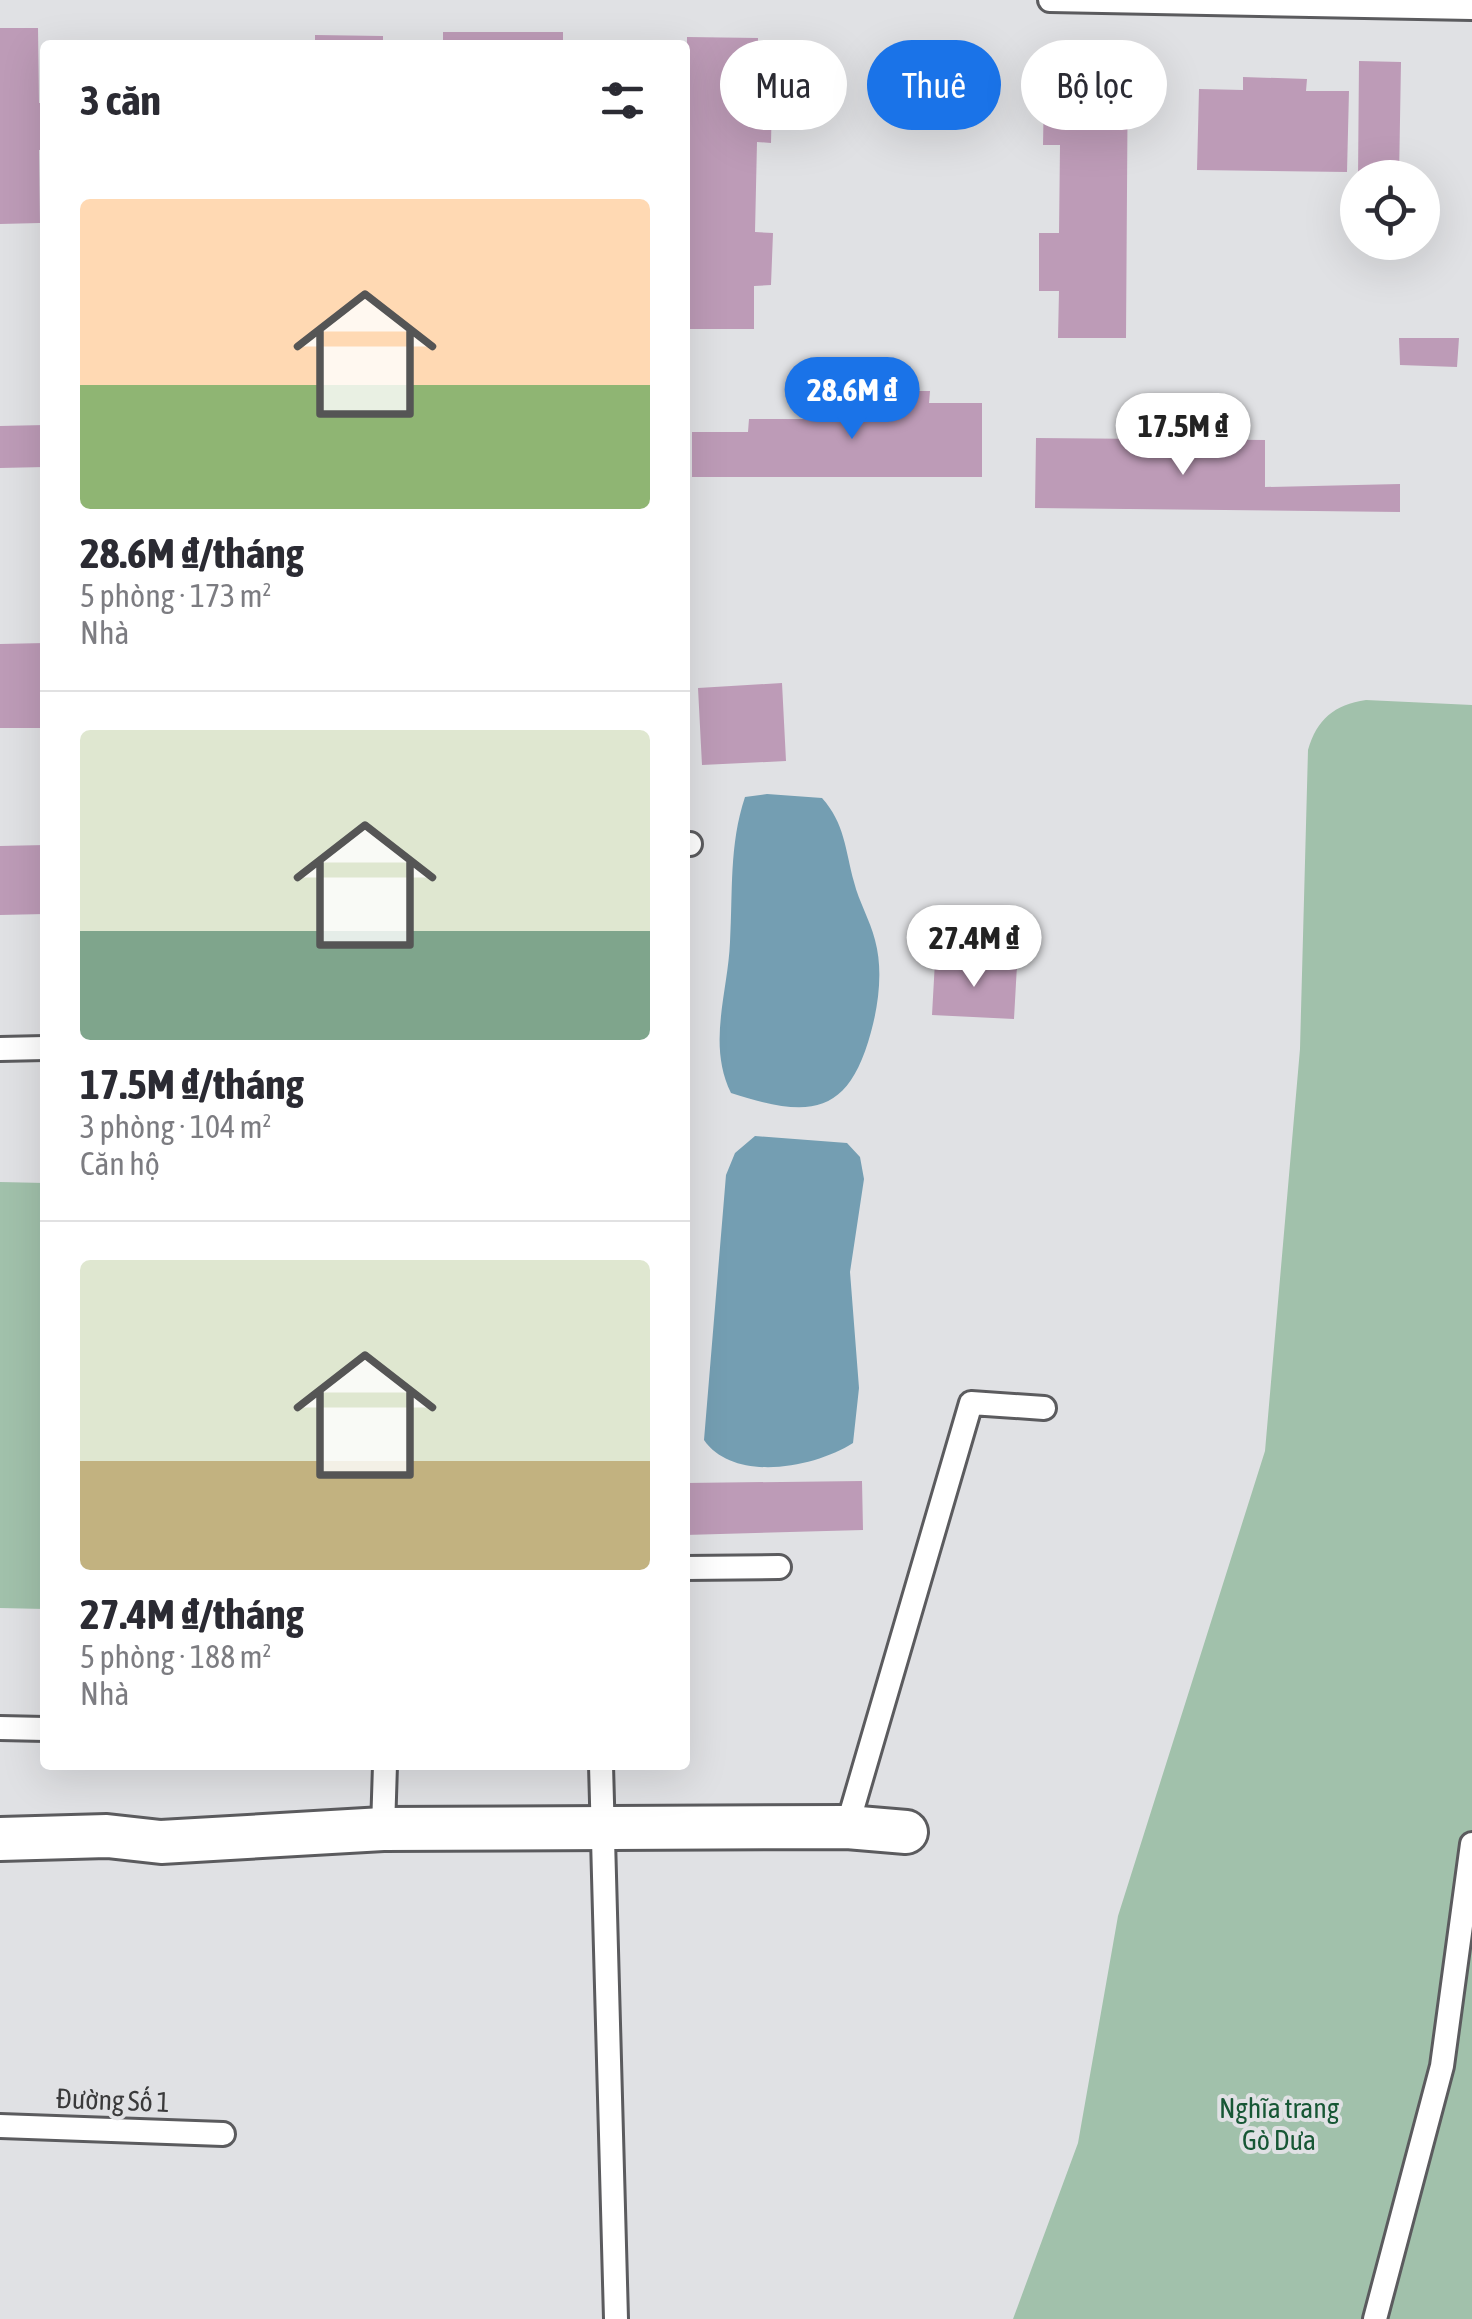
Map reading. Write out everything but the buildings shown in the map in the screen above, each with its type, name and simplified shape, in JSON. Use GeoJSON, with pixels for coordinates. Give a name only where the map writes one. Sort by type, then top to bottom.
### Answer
{"type":"FeatureCollection","features":[{"type":"Feature","properties":{"kind":"street"},"geometry":{"type":"LineString","coordinates":[[0,1839],[107,1836],[161,1842],[383,1829],[847,1827],[906,1832]]}},
{"type":"Feature","properties":{"kind":"lane"},"geometry":{"type":"LineString","coordinates":[[1050,0],[1472,8]]}},
{"type":"Feature","properties":{"kind":"lane"},"geometry":{"type":"LineString","coordinates":[[0,1049],[40,1048]]}},
{"type":"Feature","properties":{"kind":"lane"},"geometry":{"type":"LineString","coordinates":[[847,1827],[971,1402],[1044,1408]]}},
{"type":"Feature","properties":{"kind":"lane"},"geometry":{"type":"LineString","coordinates":[[690,1568],[779,1567]]}},
{"type":"Feature","properties":{"kind":"lane"},"geometry":{"type":"LineString","coordinates":[[0,1728],[40,1729]]}},
{"type":"Feature","properties":{"kind":"lane"},"geometry":{"type":"LineString","coordinates":[[383,1829],[385,1770]]}},
{"type":"Feature","properties":{"kind":"lane"},"geometry":{"type":"LineString","coordinates":[[601,1770],[616,2319]]}},
{"type":"Feature","properties":{"kind":"lane"},"geometry":{"type":"LineString","coordinates":[[1376,2319],[1442,2066],[1472,1844]]}},
{"type":"Feature","properties":{"kind":"lane","name":"Đường Số 1"},"geometry":{"type":"LineString","coordinates":[[0,2126],[223,2134]]}},
{"type":"Feature","properties":{"kind":"green space","name":"Nghĩa trang Gò Dưa"},"geometry":{"type":"Polygon","coordinates":[[[1366,700],[1472,705],[1472,2319],[1013,2319],[1078,2143],[1118,1916],[1265,1451],[1300,1049],[1308,750],[1328,715],[1366,700]]]}},
{"type":"Feature","properties":{"kind":"green space"},"geometry":{"type":"Polygon","coordinates":[[[0,1182],[40,1183],[40,1609],[0,1608],[0,1182]]]}},
{"type":"Feature","properties":{"kind":"water"},"geometry":{"type":"Polygon","coordinates":[[[767,794],[822,798],[830,808],[843,837],[879,963],[876,1009],[862,1060],[837,1095],[822,1104],[804,1107],[731,1093],[720,1056],[736,833],[745,797],[767,794]]]}},
{"type":"Feature","properties":{"kind":"water"},"geometry":{"type":"Polygon","coordinates":[[[755,1136],[847,1143],[860,1157],[864,1179],[850,1272],[859,1388],[853,1443],[817,1459],[775,1467],[734,1462],[717,1454],[704,1440],[726,1175],[735,1153],[755,1136]]]}}]}
